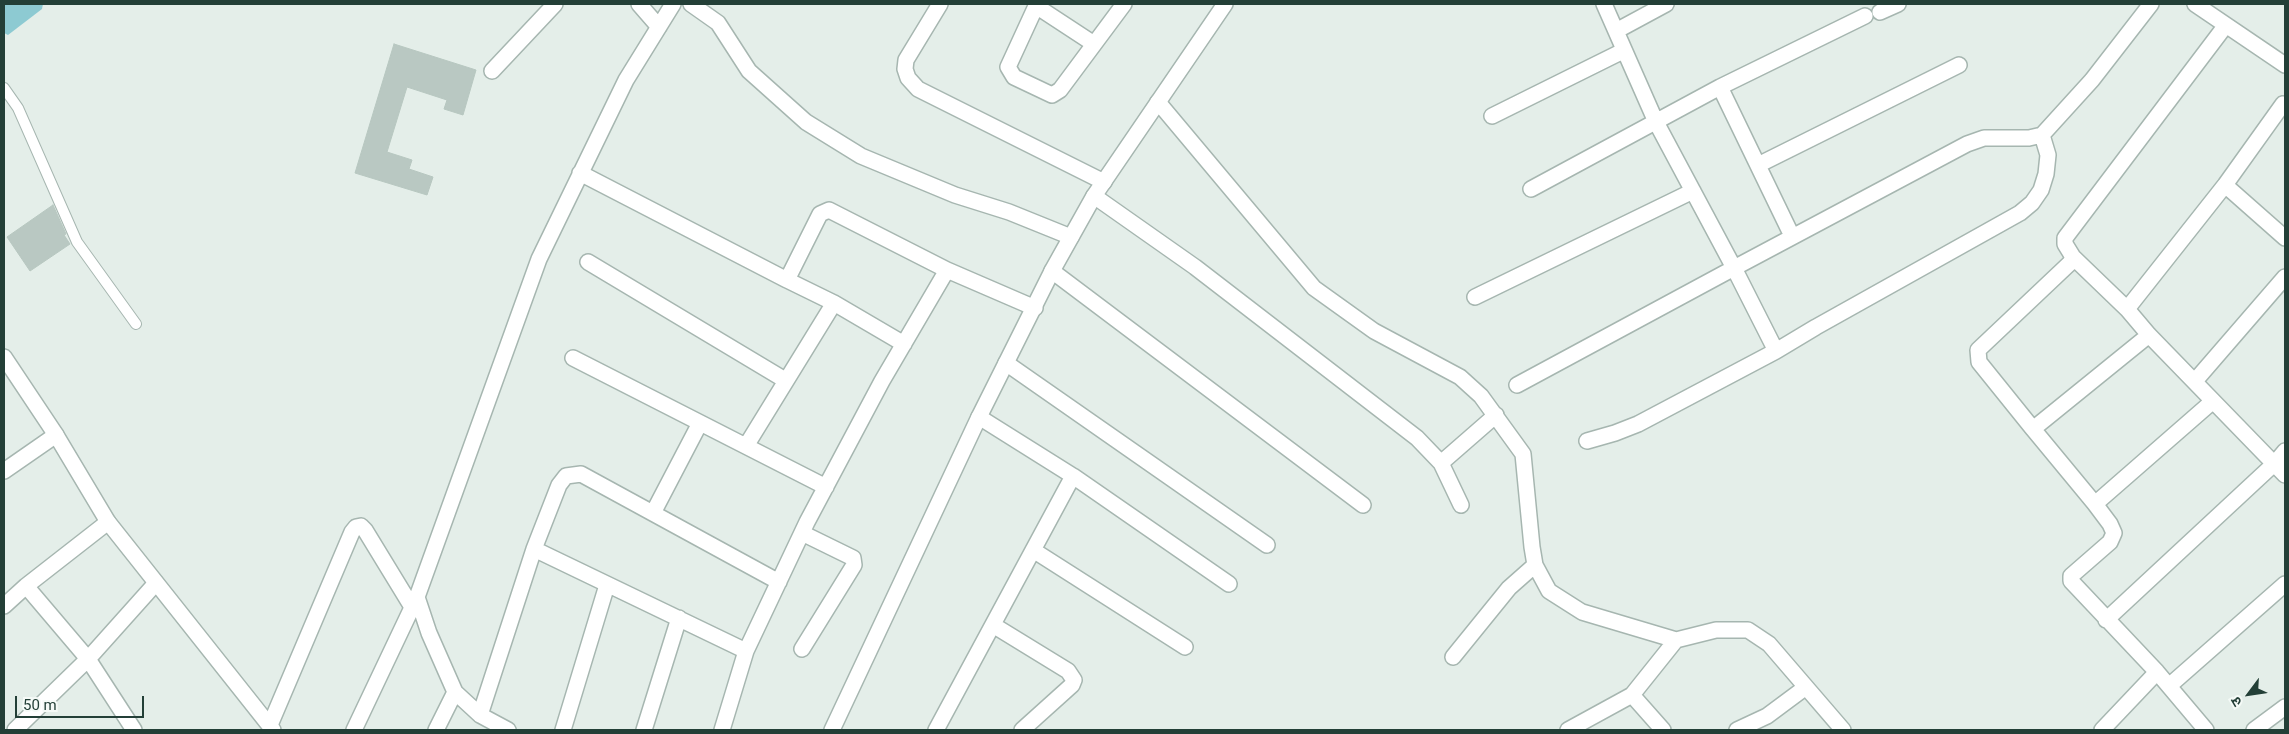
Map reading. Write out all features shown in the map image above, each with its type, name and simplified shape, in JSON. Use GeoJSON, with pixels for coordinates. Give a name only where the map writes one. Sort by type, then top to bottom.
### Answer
{"type":"FeatureCollection","features":[{"type":"Feature","properties":{"kind":"street"},"geometry":{"type":"LineString","coordinates":[[492,71],[555,4]]}},
{"type":"Feature","properties":{"kind":"street"},"geometry":{"type":"LineString","coordinates":[[639,4],[659,27]]}},
{"type":"Feature","properties":{"kind":"street"},"geometry":{"type":"LineString","coordinates":[[354,730],[415,602],[539,259],[626,80],[673,4]]}},
{"type":"Feature","properties":{"kind":"street"},"geometry":{"type":"LineString","coordinates":[[691,4],[718,23],[749,71],[806,122],[861,156],[955,195],[1009,212],[1071,237]]}},
{"type":"Feature","properties":{"kind":"street"},"geometry":{"type":"LineString","coordinates":[[940,4],[906,60],[905,69],[908,78],[918,89],[1104,182]]}},
{"type":"Feature","properties":{"kind":"street"},"geometry":{"type":"LineString","coordinates":[[1094,44],[1037,5],[1008,67],[1014,77],[1052,95],[1055,94],[1094,44],[1124,4]]}},
{"type":"Feature","properties":{"kind":"street"},"geometry":{"type":"LineString","coordinates":[[832,730],[840,709],[979,417],[1036,308],[1052,271],[1094,196],[1225,4]]}},
{"type":"Feature","properties":{"kind":"street"},"geometry":{"type":"LineString","coordinates":[[1604,4],[1623,51],[1656,122],[1776,351]]}},
{"type":"Feature","properties":{"kind":"street"},"geometry":{"type":"LineString","coordinates":[[1616,31],[1666,4]]}},
{"type":"Feature","properties":{"kind":"street"},"geometry":{"type":"LineString","coordinates":[[1531,189],[1720,87],[1873,14],[1898,4]]}},
{"type":"Feature","properties":{"kind":"street"},"geometry":{"type":"LineString","coordinates":[[1517,385],[1792,236],[1968,144],[1984,138],[2030,138],[2045,132],[2092,80],[2151,4]]}},
{"type":"Feature","properties":{"kind":"street"},"geometry":{"type":"LineString","coordinates":[[2195,4],[2285,65]]}},
{"type":"Feature","properties":{"kind":"street"},"geometry":{"type":"LineString","coordinates":[[2226,25],[2065,238],[2065,244],[2073,257],[2127,309],[2149,335],[2280,469]]}},
{"type":"Feature","properties":{"kind":"street"},"geometry":{"type":"LineString","coordinates":[[1492,116],[1623,51]]}},
{"type":"Feature","properties":{"kind":"street"},"geometry":{"type":"LineString","coordinates":[[1758,165],[1959,65]]}},
{"type":"Feature","properties":{"kind":"street"},"geometry":{"type":"LineString","coordinates":[[1720,87],[1792,236]]}},
{"type":"Feature","properties":{"kind":"street"},"geometry":{"type":"LineString","coordinates":[[1158,102],[1314,288],[1374,331],[1460,377],[1496,415],[1523,454],[1535,565],[1549,590],[1582,612],[1676,640],[1716,630],[1748,630],[1769,644],[1840,729]]}},
{"type":"Feature","properties":{"kind":"street"},"geometry":{"type":"LineString","coordinates":[[2127,309],[2225,185],[2284,103]]}},
{"type":"Feature","properties":{"kind":"street"},"geometry":{"type":"LineString","coordinates":[[1587,441],[1638,424],[1776,351],[1832,317],[2020,213],[2032,204],[2041,190],[2046,174],[2048,155],[2045,132]]}},
{"type":"Feature","properties":{"kind":"street"},"geometry":{"type":"LineString","coordinates":[[580,173],[834,303],[904,344]]}},
{"type":"Feature","properties":{"kind":"street"},"geometry":{"type":"LineString","coordinates":[[2225,185],[2285,238]]}},
{"type":"Feature","properties":{"kind":"street"},"geometry":{"type":"LineString","coordinates":[[1476,297],[1693,191]]}},
{"type":"Feature","properties":{"kind":"street"},"geometry":{"type":"LineString","coordinates":[[1094,196],[1195,267],[1417,438],[1441,463],[1461,505]]}},
{"type":"Feature","properties":{"kind":"street"},"geometry":{"type":"LineString","coordinates":[[787,280],[820,214],[829,210],[946,270],[1036,308]]}},
{"type":"Feature","properties":{"kind":"street"},"geometry":{"type":"LineString","coordinates":[[2073,257],[2070,263],[1978,350],[1979,362],[2095,504],[2110,524],[2114,533],[2110,542],[2070,576],[2071,581],[2169,686],[2206,730]]}},
{"type":"Feature","properties":{"kind":"street"},"geometry":{"type":"LineString","coordinates":[[588,262],[786,380]]}},
{"type":"Feature","properties":{"kind":"street"},"geometry":{"type":"LineString","coordinates":[[722,730],[746,652],[802,533],[826,486],[946,270]]}},
{"type":"Feature","properties":{"kind":"street"},"geometry":{"type":"LineString","coordinates":[[1052,271],[1363,505]]}},
{"type":"Feature","properties":{"kind":"street"},"geometry":{"type":"LineString","coordinates":[[2194,381],[2285,277]]}},
{"type":"Feature","properties":{"kind":"street"},"geometry":{"type":"LineString","coordinates":[[746,446],[834,303]]}},
{"type":"Feature","properties":{"kind":"street"},"geometry":{"type":"LineString","coordinates":[[2033,429],[2149,335]]}},
{"type":"Feature","properties":{"kind":"street"},"geometry":{"type":"LineString","coordinates":[[4,357],[56,435],[108,522],[272,728],[352,532],[361,526],[366,530],[415,602],[455,692],[480,715],[508,730]]}},
{"type":"Feature","properties":{"kind":"street"},"geometry":{"type":"LineString","coordinates":[[573,358],[826,486]]}},
{"type":"Feature","properties":{"kind":"street"},"geometry":{"type":"LineString","coordinates":[[1006,363],[1267,545]]}},
{"type":"Feature","properties":{"kind":"street"},"geometry":{"type":"LineString","coordinates":[[2095,504],[2213,401]]}},
{"type":"Feature","properties":{"kind":"street"},"geometry":{"type":"LineString","coordinates":[[1441,463],[1496,415]]}},
{"type":"Feature","properties":{"kind":"street"},"geometry":{"type":"LineString","coordinates":[[979,417],[1073,476],[1229,584]]}},
{"type":"Feature","properties":{"kind":"street"},"geometry":{"type":"LineString","coordinates":[[653,513],[700,423]]}},
{"type":"Feature","properties":{"kind":"street"},"geometry":{"type":"LineString","coordinates":[[4,471],[56,435]]}},
{"type":"Feature","properties":{"kind":"street"},"geometry":{"type":"LineString","coordinates":[[2106,620],[2280,469],[2285,451]]}},
{"type":"Feature","properties":{"kind":"street"},"geometry":{"type":"LineString","coordinates":[[480,715],[534,550],[559,485],[566,476],[581,474],[779,582]]}},
{"type":"Feature","properties":{"kind":"street"},"geometry":{"type":"LineString","coordinates":[[936,730],[1073,476]]}},
{"type":"Feature","properties":{"kind":"street"},"geometry":{"type":"LineString","coordinates":[[4,606],[26,586],[108,522]]}},
{"type":"Feature","properties":{"kind":"street"},"geometry":{"type":"LineString","coordinates":[[802,533],[853,558],[854,565],[802,649]]}},
{"type":"Feature","properties":{"kind":"street"},"geometry":{"type":"LineString","coordinates":[[534,550],[679,618],[746,652]]}},
{"type":"Feature","properties":{"kind":"street"},"geometry":{"type":"LineString","coordinates":[[1033,550],[1185,646]]}},
{"type":"Feature","properties":{"kind":"street"},"geometry":{"type":"LineString","coordinates":[[1453,656],[1509,588],[1535,565]]}},
{"type":"Feature","properties":{"kind":"street"},"geometry":{"type":"LineString","coordinates":[[19,729],[88,659],[156,583]]}},
{"type":"Feature","properties":{"kind":"street"},"geometry":{"type":"LineString","coordinates":[[2169,686],[2285,584]]}},
{"type":"Feature","properties":{"kind":"street"},"geometry":{"type":"LineString","coordinates":[[564,730],[607,585]]}},
{"type":"Feature","properties":{"kind":"street"},"geometry":{"type":"LineString","coordinates":[[26,586],[88,659],[134,730]]}},
{"type":"Feature","properties":{"kind":"street"},"geometry":{"type":"LineString","coordinates":[[644,730],[679,618]]}},
{"type":"Feature","properties":{"kind":"street"},"geometry":{"type":"LineString","coordinates":[[993,625],[1068,671],[1074,680],[1072,685],[1022,730]]}},
{"type":"Feature","properties":{"kind":"street"},"geometry":{"type":"LineString","coordinates":[[1568,730],[1632,695],[1676,640]]}},
{"type":"Feature","properties":{"kind":"street"},"geometry":{"type":"LineString","coordinates":[[2102,730],[2156,672]]}},
{"type":"Feature","properties":{"kind":"street"},"geometry":{"type":"LineString","coordinates":[[1737,730],[1767,716],[1806,687]]}},
{"type":"Feature","properties":{"kind":"street"},"geometry":{"type":"LineString","coordinates":[[436,730],[455,692]]}},
{"type":"Feature","properties":{"kind":"street"},"geometry":{"type":"LineString","coordinates":[[1632,695],[1663,730]]}},
{"type":"Feature","properties":{"kind":"street"},"geometry":{"type":"LineString","coordinates":[[2254,730],[2285,707]]}},
{"type":"Feature","properties":{"kind":"lane"},"geometry":{"type":"LineString","coordinates":[[4,88],[18,108],[77,242],[136,324]]}},
{"type":"Feature","properties":{"kind":"water"},"geometry":{"type":"Polygon","coordinates":[[[4,4],[43,4],[42,9],[8,35],[4,33],[4,4]]]}},
{"type":"Feature","properties":{"kind":"building"},"geometry":{"type":"Polygon","coordinates":[[[394,44],[476,70],[463,115],[444,109],[447,100],[407,87],[387,152],[412,160],[409,169],[433,177],[427,195],[355,173],[394,44]]]}},
{"type":"Feature","properties":{"kind":"building"},"geometry":{"type":"Polygon","coordinates":[[[53,205],[66,234],[64,235],[70,244],[30,271],[7,237],[53,205]]]}}]}
